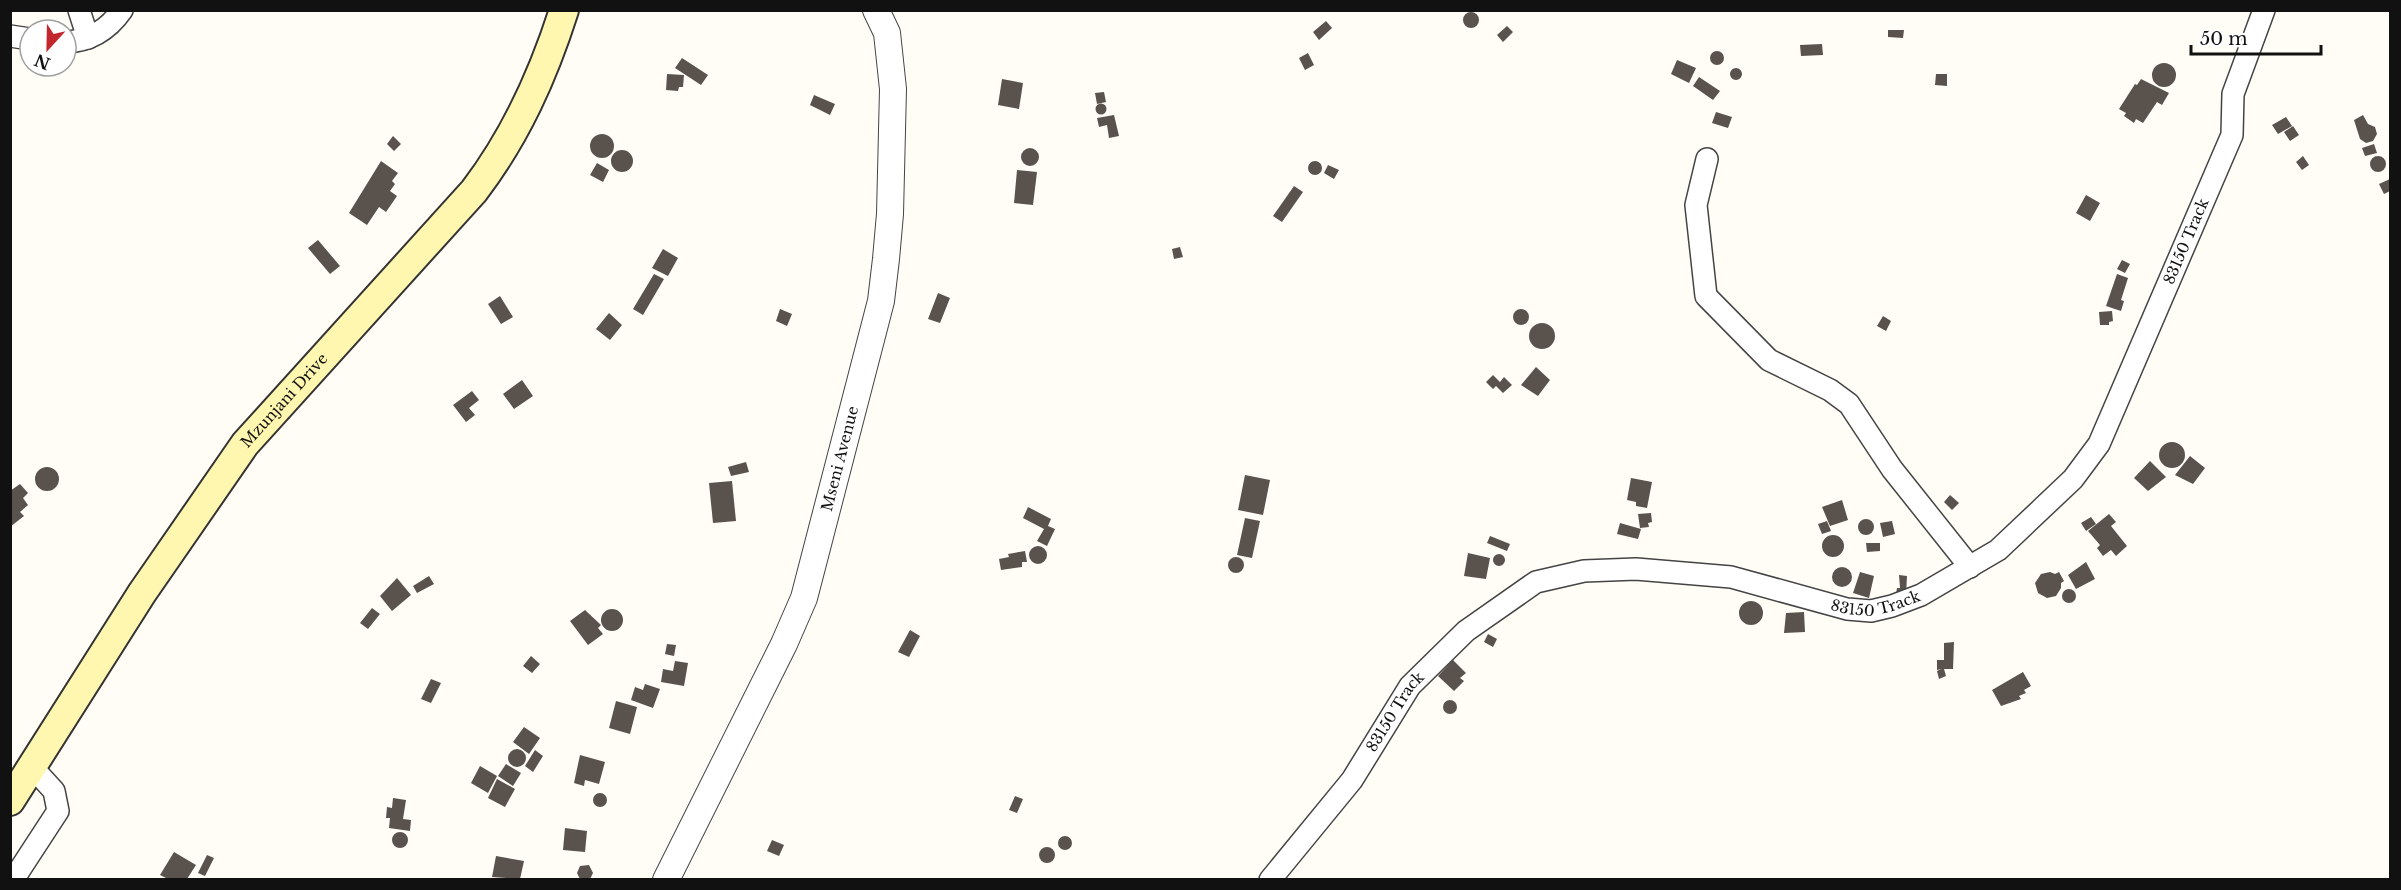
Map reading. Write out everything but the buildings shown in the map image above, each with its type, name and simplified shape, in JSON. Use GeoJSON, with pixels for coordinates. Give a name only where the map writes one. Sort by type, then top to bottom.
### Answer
{"type":"FeatureCollection","features":[{"type":"Feature","properties":{"kind":"main road","name":"Mzunjani Drive"},"geometry":{"type":"LineString","coordinates":[[10,801],[142,593],[245,444],[467,198],[501,156],[535,89],[564,10]]}},
{"type":"Feature","properties":{"kind":"street"},"geometry":{"type":"LineString","coordinates":[[79,10],[87,38]]}},
{"type":"Feature","properties":{"kind":"street"},"geometry":{"type":"LineString","coordinates":[[78,40],[101,32],[122,10]]}},
{"type":"Feature","properties":{"kind":"street","name":"Mseni Avenue"},"geometry":{"type":"LineString","coordinates":[[666,879],[784,644],[804,598],[881,301],[890,214],[893,89],[887,33],[876,10]]}},
{"type":"Feature","properties":{"kind":"street","name":"83150 Track"},"geometry":{"type":"LineString","coordinates":[[1270,879],[1295,853],[1352,780],[1410,686],[1466,631],[1536,582],[1556,575],[1594,570],[1636,569],[1693,573],[1731,577],[1847,609],[1871,611],[1922,596],[1998,550],[2073,479],[2098,444],[2232,135],[2233,94],[2264,10]]}},
{"type":"Feature","properties":{"kind":"street"},"geometry":{"type":"LineString","coordinates":[[1707,159],[1696,205],[1706,297],[1769,360],[1830,390],[1850,404],[1892,469],[1970,567]]}},
{"type":"Feature","properties":{"kind":"street"},"geometry":{"type":"LineString","coordinates":[[13,879],[58,811],[54,791],[32,767]]}}]}
